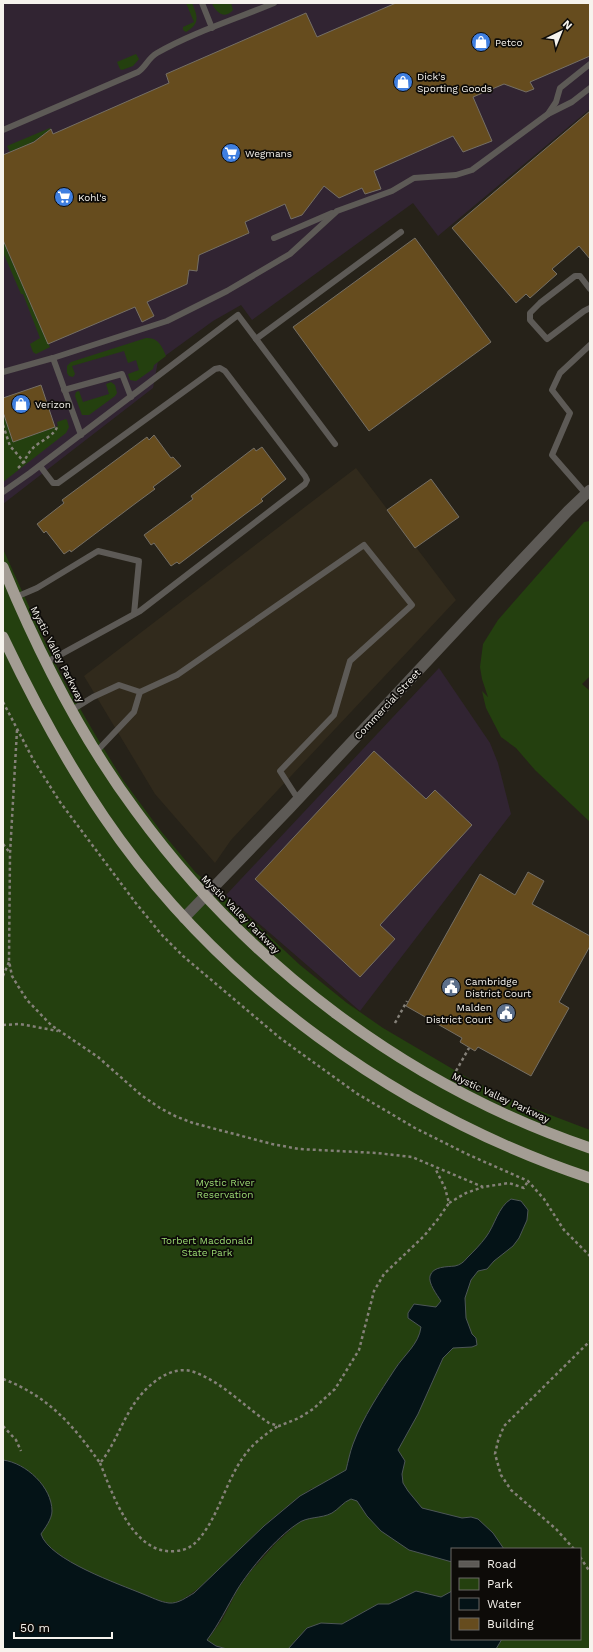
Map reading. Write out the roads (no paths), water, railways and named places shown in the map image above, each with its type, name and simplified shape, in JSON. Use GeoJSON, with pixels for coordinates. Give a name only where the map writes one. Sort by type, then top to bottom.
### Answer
{"type":"FeatureCollection","features":[{"type":"Feature","properties":{"kind":"highway","name":"Mystic Valley Parkway"},"geometry":{"type":"LineString","coordinates":[[3,567],[46,662],[96,752],[139,816],[204,896],[242,934],[284,973],[332,1011],[371,1039],[433,1078],[486,1105],[538,1128],[590,1148]]}},
{"type":"Feature","properties":{"kind":"highway"},"geometry":{"type":"LineString","coordinates":[[3,637],[44,719],[80,781],[104,818],[184,918],[228,960],[282,1008],[318,1037],[379,1078],[426,1106],[482,1135],[528,1155],[590,1178]]}},
{"type":"Feature","properties":{"kind":"street","name":"Commercial Street"},"geometry":{"type":"LineString","coordinates":[[184,918],[298,799],[496,587],[588,492]]}},
{"type":"Feature","properties":{"kind":"lane"},"geometry":{"type":"LineString","coordinates":[[202,3],[212,28]]}},
{"type":"Feature","properties":{"kind":"lane"},"geometry":{"type":"LineString","coordinates":[[3,130],[138,72],[155,54],[212,28],[274,3]]}},
{"type":"Feature","properties":{"kind":"lane"},"geometry":{"type":"LineString","coordinates":[[548,114],[556,102],[560,88],[590,64]]}},
{"type":"Feature","properties":{"kind":"lane"},"geometry":{"type":"LineString","coordinates":[[274,238],[337,211],[392,191],[414,178],[456,175],[472,170],[548,114],[572,102],[590,88]]}},
{"type":"Feature","properties":{"kind":"lane"},"geometry":{"type":"LineString","coordinates":[[3,372],[53,358],[167,321],[228,291],[290,254],[337,211]]}},
{"type":"Feature","properties":{"kind":"lane"},"geometry":{"type":"LineString","coordinates":[[256,339],[401,232]]}},
{"type":"Feature","properties":{"kind":"lane"},"geometry":{"type":"LineString","coordinates":[[590,289],[580,276],[575,276],[540,302],[530,313],[530,320],[547,339],[590,308]]}},
{"type":"Feature","properties":{"kind":"lane"},"geometry":{"type":"LineString","coordinates":[[3,492],[40,466],[238,315],[335,444]]}},
{"type":"Feature","properties":{"kind":"lane"},"geometry":{"type":"LineString","coordinates":[[588,492],[552,455],[570,413],[552,390],[560,373],[590,345]]}},
{"type":"Feature","properties":{"kind":"lane"},"geometry":{"type":"LineString","coordinates":[[53,358],[81,435]]}},
{"type":"Feature","properties":{"kind":"lane"},"geometry":{"type":"LineString","coordinates":[[40,466],[53,483],[58,483],[216,369],[220,368],[225,371],[307,480],[305,484],[134,614],[46,662]]}},
{"type":"Feature","properties":{"kind":"lane"},"geometry":{"type":"LineString","coordinates":[[64,390],[122,374],[131,397]]}},
{"type":"Feature","properties":{"kind":"lane"},"geometry":{"type":"LineString","coordinates":[[72,710],[93,697],[119,685],[140,692],[177,675],[364,544],[412,605],[350,661],[334,715],[280,771],[298,799]]}},
{"type":"Feature","properties":{"kind":"lane"},"geometry":{"type":"LineString","coordinates":[[16,597],[37,588],[98,551],[139,561],[134,614]]}},
{"type":"Feature","properties":{"kind":"lane"},"geometry":{"type":"LineString","coordinates":[[96,752],[134,712],[140,692]]}},
{"type":"Feature","properties":{"kind":"water"},"geometry":{"type":"Polygon","coordinates":[[[511,1199],[521,1201],[528,1210],[527,1220],[519,1238],[513,1246],[494,1261],[487,1269],[478,1271],[471,1280],[465,1298],[466,1318],[472,1334],[476,1338],[477,1345],[472,1347],[453,1348],[443,1358],[418,1414],[398,1450],[405,1461],[402,1474],[403,1483],[422,1508],[462,1518],[471,1517],[478,1519],[493,1533],[503,1548],[451,1548],[451,1562],[409,1550],[381,1531],[367,1516],[357,1501],[351,1499],[328,1515],[301,1521],[272,1545],[256,1564],[237,1590],[207,1640],[216,1646],[227,1649],[3,1649],[3,1460],[12,1462],[29,1471],[43,1485],[48,1493],[51,1502],[52,1514],[41,1534],[47,1544],[57,1553],[86,1570],[159,1601],[172,1603],[182,1600],[194,1593],[264,1526],[300,1496],[346,1470],[353,1444],[367,1414],[395,1369],[414,1344],[420,1333],[421,1327],[408,1318],[408,1313],[414,1304],[436,1307],[441,1301],[433,1289],[430,1282],[430,1276],[434,1270],[444,1267],[457,1266],[465,1261],[486,1237],[500,1211],[511,1199]]]}},
{"type":"Feature","properties":{"kind":"water"},"geometry":{"type":"Polygon","coordinates":[[[416,1591],[441,1597],[451,1592],[451,1640],[501,1640],[496,1649],[288,1649],[307,1628],[321,1623],[342,1624],[378,1604],[389,1604],[416,1591]]]}},
{"type":"Feature","properties":{"kind":"place","name":"Petco"},"geometry":{"type":"Point","coordinates":[481,42]}},
{"type":"Feature","properties":{"kind":"place","name":"Dick's Sporting Goods"},"geometry":{"type":"Point","coordinates":[403,82]}},
{"type":"Feature","properties":{"kind":"place","name":"Wegmans"},"geometry":{"type":"Point","coordinates":[231,153]}},
{"type":"Feature","properties":{"kind":"place","name":"Kohl's"},"geometry":{"type":"Point","coordinates":[64,197]}},
{"type":"Feature","properties":{"kind":"place","name":"Verizon"},"geometry":{"type":"Point","coordinates":[21,404]}},
{"type":"Feature","properties":{"kind":"place","name":"Cambridge District Court"},"geometry":{"type":"Point","coordinates":[451,987]}},
{"type":"Feature","properties":{"kind":"place","name":"Malden District Court"},"geometry":{"type":"Point","coordinates":[506,1013]}},
{"type":"Feature","properties":{"kind":"park label","name":"Mystic River Reservation"},"geometry":{"type":"Point","coordinates":[225,1188]}},
{"type":"Feature","properties":{"kind":"park label","name":"Torbert Macdonald State Park"},"geometry":{"type":"Point","coordinates":[207,1246]}}]}
